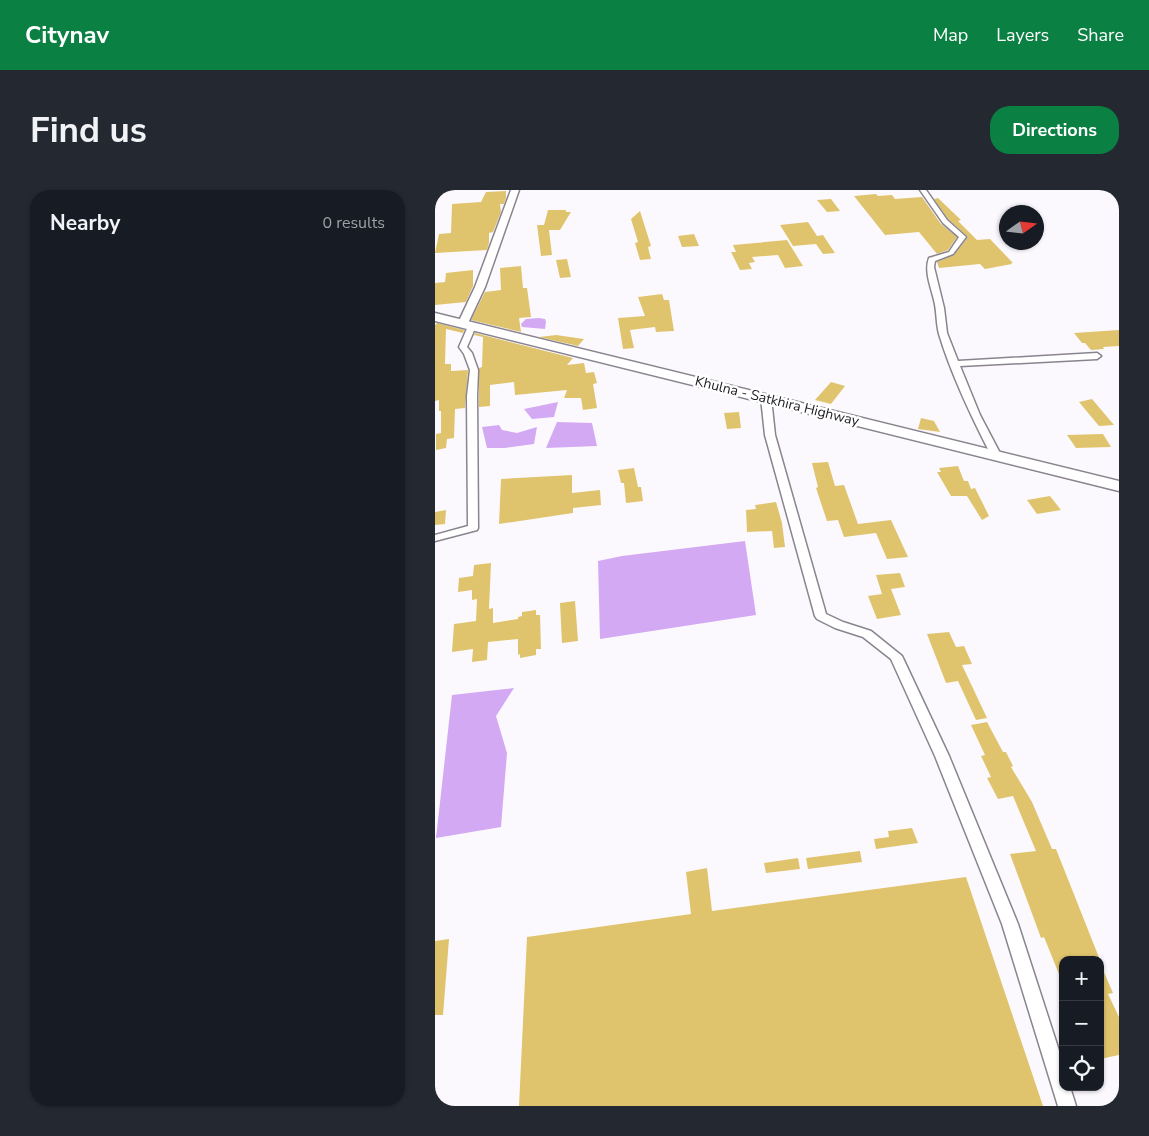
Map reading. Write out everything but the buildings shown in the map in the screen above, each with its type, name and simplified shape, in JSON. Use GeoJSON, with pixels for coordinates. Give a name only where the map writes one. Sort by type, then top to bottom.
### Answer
{"type":"FeatureCollection","features":[{"type":"Feature","properties":{"kind":"highway","name":"Khulna - Satkhira Highway"},"geometry":{"type":"LineString","coordinates":[[435,317],[1119,486]]}},
{"type":"Feature","properties":{"kind":"street"},"geometry":{"type":"LineString","coordinates":[[435,538],[473,528],[472,396],[474,370],[463,347],[480,287],[515,190]]}},
{"type":"Feature","properties":{"kind":"street"},"geometry":{"type":"LineString","coordinates":[[923,190],[923,193],[935,206],[945,222],[963,237],[951,253],[932,260],[930,267],[943,333],[975,415],[996,455]]}},
{"type":"Feature","properties":{"kind":"street"},"geometry":{"type":"LineString","coordinates":[[955,364],[1097,356]]}},
{"type":"Feature","properties":{"kind":"street"},"geometry":{"type":"LineString","coordinates":[[766,398],[770,435],[821,616],[839,625],[867,634],[896,656],[942,756],[1010,924],[1067,1106]]}},
{"type":"Feature","properties":{"kind":"shaded area"},"geometry":{"type":"Polygon","coordinates":[[[526,319],[545,319],[545,329],[522,327],[521,324],[526,319]]]}},
{"type":"Feature","properties":{"kind":"shaded area"},"geometry":{"type":"Polygon","coordinates":[[[558,402],[554,417],[532,419],[524,409],[558,402]]]}},
{"type":"Feature","properties":{"kind":"shaded area"},"geometry":{"type":"Polygon","coordinates":[[[557,422],[592,423],[597,446],[546,448],[557,422]]]}},
{"type":"Feature","properties":{"kind":"shaded area"},"geometry":{"type":"Polygon","coordinates":[[[499,425],[502,430],[517,433],[537,427],[534,444],[505,448],[487,448],[482,427],[499,425]]]}},
{"type":"Feature","properties":{"kind":"shaded area"},"geometry":{"type":"Polygon","coordinates":[[[745,541],[756,615],[600,639],[598,561],[622,556],[745,541]]]}},
{"type":"Feature","properties":{"kind":"shaded area"},"geometry":{"type":"Polygon","coordinates":[[[514,688],[496,716],[507,753],[501,827],[436,838],[452,695],[514,688]]]}}]}
